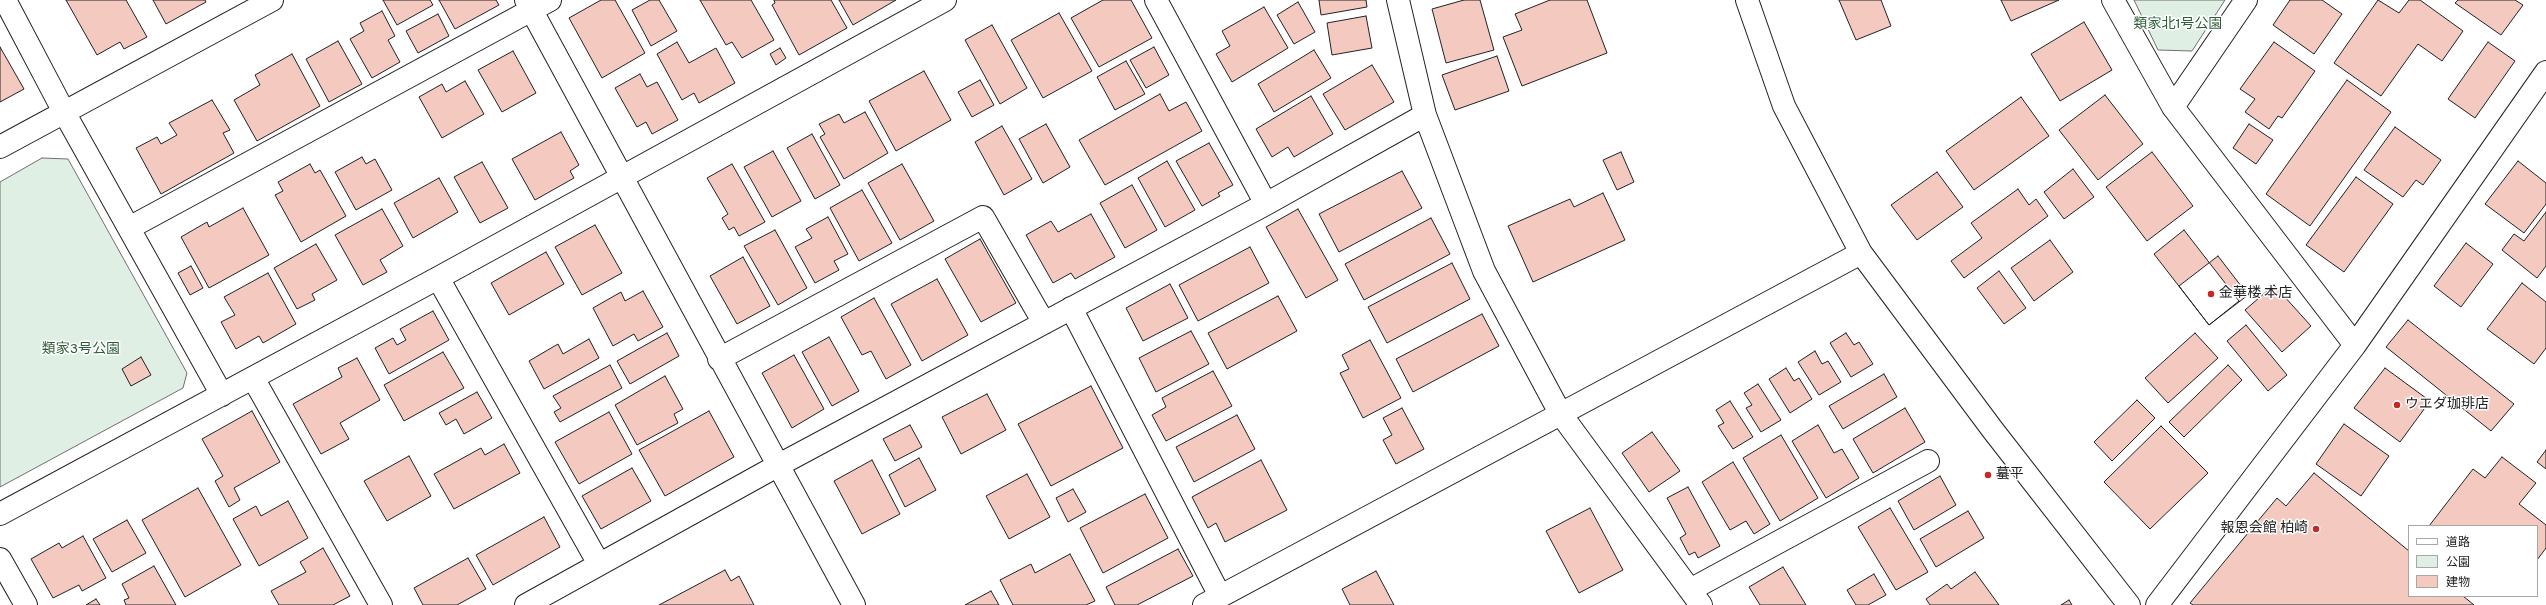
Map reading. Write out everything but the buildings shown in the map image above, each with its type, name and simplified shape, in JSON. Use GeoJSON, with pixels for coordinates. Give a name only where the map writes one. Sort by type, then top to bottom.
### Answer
{"type":"FeatureCollection","features":[{"type":"Feature","properties":{"kind":"street"},"geometry":{"type":"LineString","coordinates":[[4,0],[64,112],[222,395]]}},
{"type":"Feature","properties":{"kind":"street"},"geometry":{"type":"LineString","coordinates":[[0,147],[272,0]]}},
{"type":"Feature","properties":{"kind":"street"},"geometry":{"type":"LineString","coordinates":[[129,228],[528,5],[550,0]]}},
{"type":"Feature","properties":{"kind":"street"},"geometry":{"type":"LineString","coordinates":[[0,514],[438,278],[945,0]]}},
{"type":"Feature","properties":{"kind":"street"},"geometry":{"type":"LineString","coordinates":[[1156,0],[1266,204]]}},
{"type":"Feature","properties":{"kind":"street"},"geometry":{"type":"LineString","coordinates":[[1398,0],[1425,115],[1484,271],[1560,413],[1695,597],[1928,461]]}},
{"type":"Feature","properties":{"kind":"street"},"geometry":{"type":"LineString","coordinates":[[1747,0],[1784,106],[1861,252],[1992,429],[2129,605]]}},
{"type":"Feature","properties":{"kind":"street"},"geometry":{"type":"LineString","coordinates":[[2113,0],[2173,107],[2356,345]]}},
{"type":"Feature","properties":{"kind":"street"},"geometry":{"type":"LineString","coordinates":[[2173,107],[2246,0]]}},
{"type":"Feature","properties":{"kind":"street"},"geometry":{"type":"LineString","coordinates":[[528,5],[777,466],[854,605]]}},
{"type":"Feature","properties":{"kind":"street"},"geometry":{"type":"LineString","coordinates":[[2157,605],[2356,345],[2546,72]]}},
{"type":"Feature","properties":{"kind":"street"},"geometry":{"type":"LineString","coordinates":[[526,605],[777,466],[1266,204],[1425,115]]}},
{"type":"Feature","properties":{"kind":"street"},"geometry":{"type":"LineString","coordinates":[[719,359],[983,217],[1044,323]]}},
{"type":"Feature","properties":{"kind":"street"},"geometry":{"type":"LineString","coordinates":[[1071,308],[1212,601],[1861,252]]}},
{"type":"Feature","properties":{"kind":"street"},"geometry":{"type":"LineString","coordinates":[[438,278],[599,564]]}},
{"type":"Feature","properties":{"kind":"street"},"geometry":{"type":"LineString","coordinates":[[253,378],[381,605]]}},
{"type":"Feature","properties":{"kind":"street"},"geometry":{"type":"LineString","coordinates":[[0,559],[26,605]]}},
{"type":"Feature","properties":{"kind":"green space","name":"類家北1号公園"},"geometry":{"type":"Polygon","coordinates":[[[2134,0],[2225,0],[2192,51],[2158,50],[2134,0]]]}},
{"type":"Feature","properties":{"kind":"green space","name":"類家3号公園"},"geometry":{"type":"Polygon","coordinates":[[[42,158],[68,159],[187,373],[183,388],[0,487],[0,182],[42,158]]]}},
{"type":"Feature","properties":{"kind":"place","name":"金華楼 本店"},"geometry":{"type":"Point","coordinates":[2211,294]}},
{"type":"Feature","properties":{"kind":"place","name":"ウエダ珈琲店"},"geometry":{"type":"Point","coordinates":[2397,405]}},
{"type":"Feature","properties":{"kind":"place","name":"蟇平"},"geometry":{"type":"Point","coordinates":[1988,475]}},
{"type":"Feature","properties":{"kind":"place","name":"報恩会館 柏崎"},"geometry":{"type":"Point","coordinates":[2316,529]}}]}
